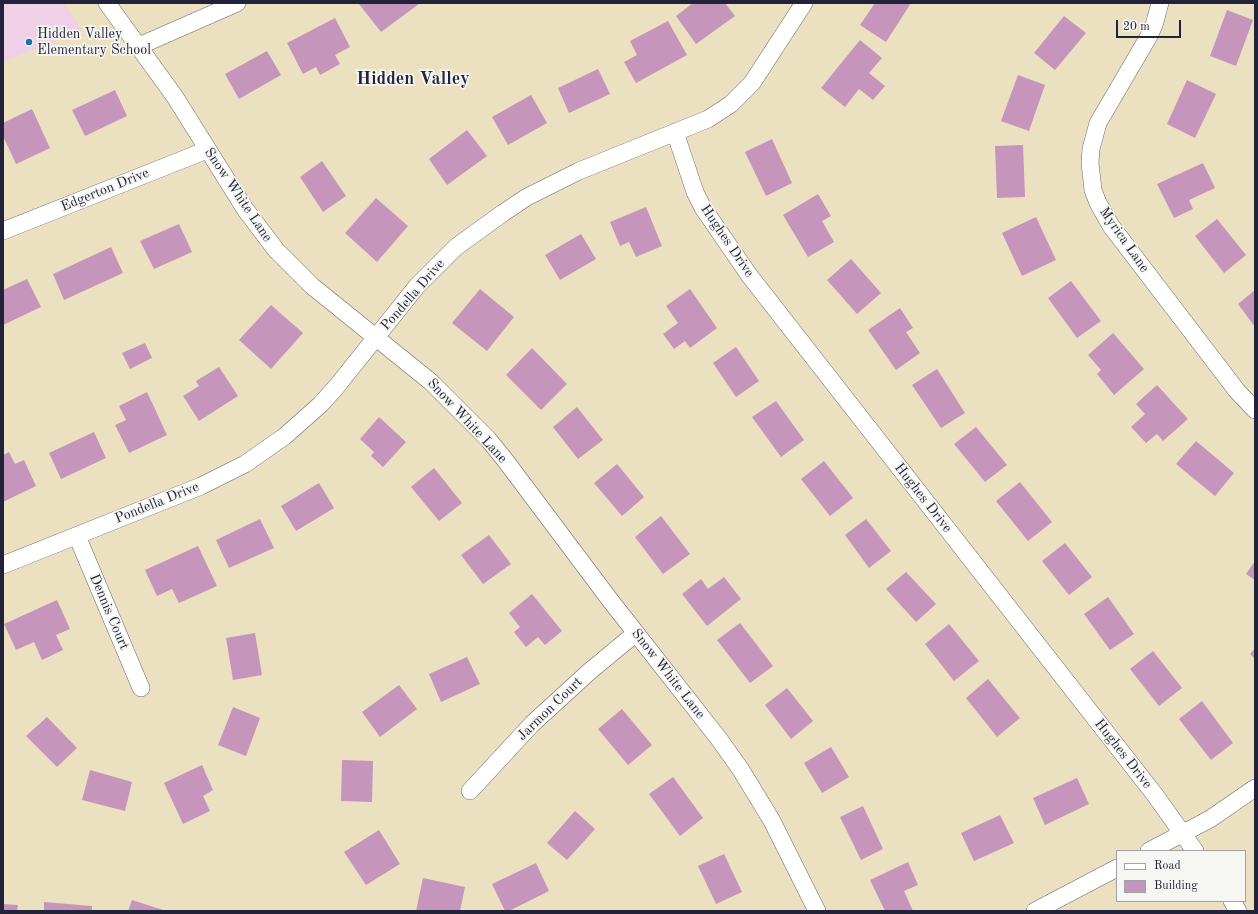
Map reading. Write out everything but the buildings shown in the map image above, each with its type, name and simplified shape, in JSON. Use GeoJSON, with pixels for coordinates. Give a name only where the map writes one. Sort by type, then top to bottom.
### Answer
{"type":"FeatureCollection","features":[{"type":"Feature","properties":{"kind":"street","name":"Snow White Lane"},"geometry":{"type":"LineString","coordinates":[[108,3],[175,97],[245,209],[276,250],[312,286],[431,382],[488,439],[719,739],[741,770],[772,821],[817,911]]}},
{"type":"Feature","properties":{"kind":"street"},"geometry":{"type":"LineString","coordinates":[[139,46],[237,3]]}},
{"type":"Feature","properties":{"kind":"street","name":"Pondella Drive"},"geometry":{"type":"LineString","coordinates":[[3,565],[201,486],[245,464],[285,436],[321,404],[417,286],[456,247],[527,197],[579,171],[708,119],[731,104],[752,83],[804,3]]}},
{"type":"Feature","properties":{"kind":"street","name":"Myrica Lane"},"geometry":{"type":"LineString","coordinates":[[1160,3],[1150,36],[1098,123],[1090,156],[1094,190],[1098,203],[1111,226],[1237,391],[1255,410]]}},
{"type":"Feature","properties":{"kind":"street","name":"Hughes Drive"},"geometry":{"type":"LineString","coordinates":[[675,132],[695,192],[703,208],[750,275],[1155,795],[1194,850]]}},
{"type":"Feature","properties":{"kind":"street","name":"Edgerton Drive"},"geometry":{"type":"LineString","coordinates":[[3,231],[207,150]]}},
{"type":"Feature","properties":{"kind":"street","name":"Dennis Court"},"geometry":{"type":"LineString","coordinates":[[77,536],[141,688]]}},
{"type":"Feature","properties":{"kind":"street","name":"Jarmon Court"},"geometry":{"type":"LineString","coordinates":[[470,791],[532,724],[590,671],[636,633]]}},
{"type":"Feature","properties":{"kind":"street"},"geometry":{"type":"LineString","coordinates":[[1151,850],[1210,819],[1255,788]]}},
{"type":"Feature","properties":{"kind":"street"},"geometry":{"type":"LineString","coordinates":[[1035,911],[1116,869]]}},
{"type":"Feature","properties":{"kind":"street"},"geometry":{"type":"LineString","coordinates":[[1233,902],[1238,911]]}},
{"type":"Feature","properties":{"kind":"shaded area","name":"Hidden Valley Elementary School"},"geometry":{"type":"Polygon","coordinates":[[[3,3],[64,3],[82,31],[3,62],[3,3]]]}},
{"type":"Feature","properties":{"kind":"place","name":"Hidden Valley Elementary School"},"geometry":{"type":"Point","coordinates":[29,42]}},
{"type":"Feature","properties":{"kind":"district","name":"Hidden Valley"},"geometry":{"type":"Point","coordinates":[413,79]}}]}
